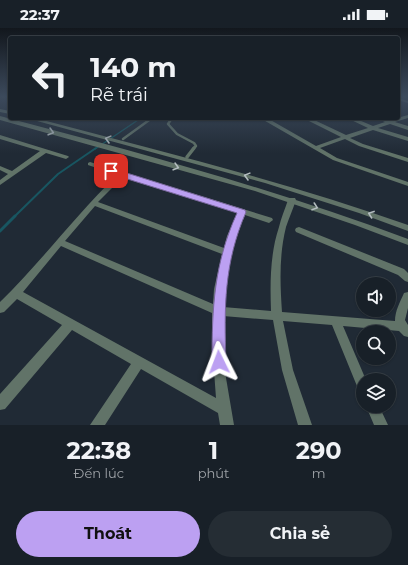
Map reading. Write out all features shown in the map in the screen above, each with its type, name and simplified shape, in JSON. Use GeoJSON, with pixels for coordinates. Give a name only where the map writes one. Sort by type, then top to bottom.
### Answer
{"type":"FeatureCollection","features":[{"type":"Feature","properties":{"kind":"street"},"geometry":{"type":"LineString","coordinates":[[0,118],[292,200],[346,218],[408,242]]}},
{"type":"Feature","properties":{"kind":"street"},"geometry":{"type":"LineString","coordinates":[[36,120],[298,190],[343,204],[408,228]]}},
{"type":"Feature","properties":{"kind":"street"},"geometry":{"type":"LineString","coordinates":[[266,120],[314,148],[354,166],[408,184]]}},
{"type":"Feature","properties":{"kind":"street"},"geometry":{"type":"LineString","coordinates":[[310,120],[344,138],[372,149],[408,160]]}},
{"type":"Feature","properties":{"kind":"street"},"geometry":{"type":"LineString","coordinates":[[354,120],[372,128],[408,139]]}},
{"type":"Feature","properties":{"kind":"street"},"geometry":{"type":"LineString","coordinates":[[384,120],[408,128]]}},
{"type":"Feature","properties":{"kind":"street"},"geometry":{"type":"LineString","coordinates":[[314,148],[395,120]]}},
{"type":"Feature","properties":{"kind":"street"},"geometry":{"type":"LineString","coordinates":[[0,137],[66,157]]}},
{"type":"Feature","properties":{"kind":"street"},"geometry":{"type":"LineString","coordinates":[[0,183],[44,151]]}},
{"type":"Feature","properties":{"kind":"street"},"geometry":{"type":"LineString","coordinates":[[90,164],[269,220]]}},
{"type":"Feature","properties":{"kind":"street"},"geometry":{"type":"LineString","coordinates":[[0,168],[12,173]]}},
{"type":"Feature","properties":{"kind":"street"},"geometry":{"type":"LineString","coordinates":[[0,309],[93,203],[122,174]]}},
{"type":"Feature","properties":{"kind":"street"},"geometry":{"type":"LineString","coordinates":[[298,190],[292,200],[284,221],[277,253],[275,272],[277,316],[287,365],[305,425]]}},
{"type":"Feature","properties":{"kind":"street"},"geometry":{"type":"LineString","coordinates":[[93,203],[226,252]]}},
{"type":"Feature","properties":{"kind":"street"},"geometry":{"type":"LineString","coordinates":[[227,425],[220,373],[218,311],[221,278],[226,252],[231,235],[242,212]]}},
{"type":"Feature","properties":{"kind":"street"},"geometry":{"type":"LineString","coordinates":[[299,230],[401,272],[408,278]]}},
{"type":"Feature","properties":{"kind":"street"},"geometry":{"type":"LineString","coordinates":[[60,242],[218,311],[336,321],[404,329],[400,319],[408,296]]}},
{"type":"Feature","properties":{"kind":"street"},"geometry":{"type":"LineString","coordinates":[[15,293],[224,409]]}},
{"type":"Feature","properties":{"kind":"street"},"geometry":{"type":"LineString","coordinates":[[336,321],[357,373]]}},
{"type":"Feature","properties":{"kind":"street"},"geometry":{"type":"LineString","coordinates":[[0,404],[70,324]]}},
{"type":"Feature","properties":{"kind":"street"},"geometry":{"type":"LineString","coordinates":[[97,425],[139,362]]}},
{"type":"Feature","properties":{"kind":"street"},"geometry":{"type":"LineString","coordinates":[[375,413],[381,425]]}},
{"type":"Feature","properties":{"kind":"lane"},"geometry":{"type":"LineString","coordinates":[[123,139],[149,120]]}},
{"type":"Feature","properties":{"kind":"lane"},"geometry":{"type":"LineString","coordinates":[[171,120],[168,124],[171,129],[194,143],[196,146],[187,157]]}},
{"type":"Feature","properties":{"kind":"waterway"},"geometry":{"type":"LineString","coordinates":[[95,149],[138,120]]}},
{"type":"Feature","properties":{"kind":"waterway"},"geometry":{"type":"LineString","coordinates":[[14,217],[58,174],[96,148]]}},
{"type":"Feature","properties":{"kind":"waterway"},"geometry":{"type":"LineString","coordinates":[[0,231],[14,217]]}},
{"type":"Feature","properties":{"kind":"route"},"geometry":{"type":"LineString","coordinates":[[111,171],[242,212],[231,235],[221,278],[218,311],[219,362]]}}]}
